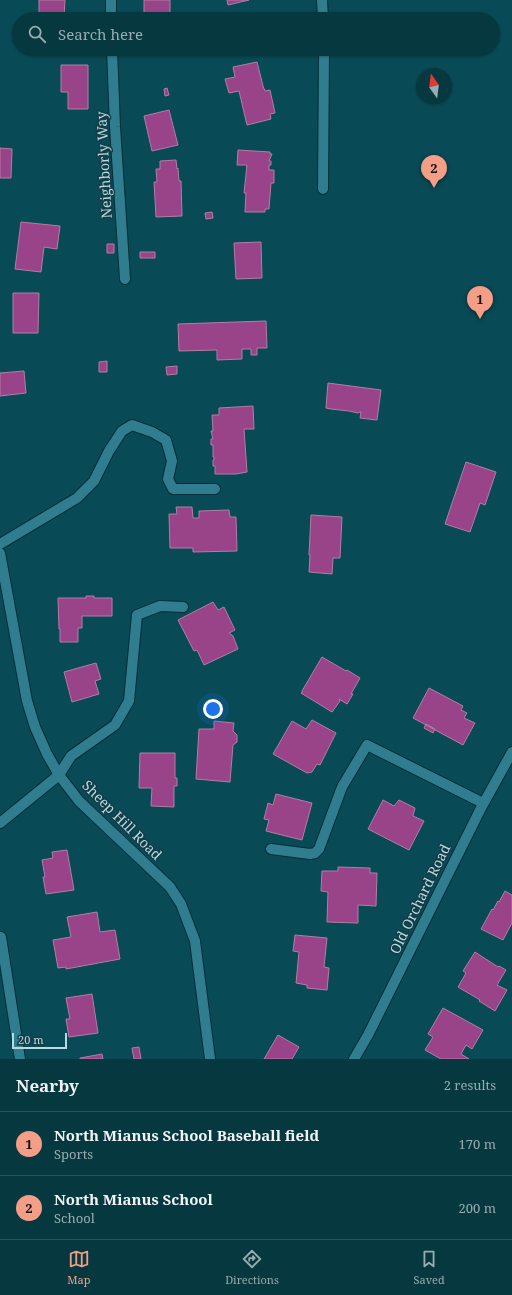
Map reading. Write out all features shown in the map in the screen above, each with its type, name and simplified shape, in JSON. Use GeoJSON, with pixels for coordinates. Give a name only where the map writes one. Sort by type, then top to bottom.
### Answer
{"type":"FeatureCollection","features":[{"type":"Feature","properties":{"kind":"street"},"geometry":{"type":"LineString","coordinates":[[111,0],[111,12]]}},
{"type":"Feature","properties":{"kind":"street"},"geometry":{"type":"LineString","coordinates":[[322,0],[323,12]]}},
{"type":"Feature","properties":{"kind":"street","name":"Neighborly Way"},"geometry":{"type":"LineString","coordinates":[[112,56],[115,127],[125,278]]}},
{"type":"Feature","properties":{"kind":"street"},"geometry":{"type":"LineString","coordinates":[[323,189],[324,56]]}},
{"type":"Feature","properties":{"kind":"street"},"geometry":{"type":"LineString","coordinates":[[0,544],[77,498],[94,481],[109,451],[122,432],[132,425],[152,432],[166,440],[172,461],[168,479],[173,489],[215,489]]}},
{"type":"Feature","properties":{"kind":"street","name":"Sheep Hill Road"},"geometry":{"type":"LineString","coordinates":[[0,553],[27,701],[34,727],[59,775],[79,801],[170,887],[181,904],[195,941],[210,1059]]}},
{"type":"Feature","properties":{"kind":"street"},"geometry":{"type":"LineString","coordinates":[[0,822],[59,775],[71,756],[114,725],[129,701],[137,614],[160,606],[183,607]]}},
{"type":"Feature","properties":{"kind":"street"},"geometry":{"type":"LineString","coordinates":[[271,849],[310,854],[315,853],[319,849],[342,787],[367,745],[483,803]]}},
{"type":"Feature","properties":{"kind":"street","name":"Old Orchard Road"},"geometry":{"type":"LineString","coordinates":[[354,1059],[368,1035],[483,803],[512,752]]}},
{"type":"Feature","properties":{"kind":"street"},"geometry":{"type":"LineString","coordinates":[[0,935],[20,1059]]}},
{"type":"Feature","properties":{"kind":"building"},"geometry":{"type":"Polygon","coordinates":[[[39,0],[65,0],[64,12],[39,12],[39,0]]]}},
{"type":"Feature","properties":{"kind":"building"},"geometry":{"type":"Polygon","coordinates":[[[144,0],[170,0],[170,12],[144,12],[144,0]]]}},
{"type":"Feature","properties":{"kind":"building"},"geometry":{"type":"Polygon","coordinates":[[[227,0],[249,0],[228,5],[227,0]]]}},
{"type":"Feature","properties":{"kind":"building"},"geometry":{"type":"Polygon","coordinates":[[[257,62],[265,91],[270,90],[275,113],[270,114],[271,119],[247,125],[239,91],[229,93],[225,79],[235,77],[233,67],[257,62]]]}},
{"type":"Feature","properties":{"kind":"building"},"geometry":{"type":"Polygon","coordinates":[[[61,65],[88,65],[88,109],[68,109],[68,92],[61,92],[61,65]]]}},
{"type":"Feature","properties":{"kind":"building"},"geometry":{"type":"Polygon","coordinates":[[[167,88],[169,95],[165,96],[164,89],[167,88]]]}},
{"type":"Feature","properties":{"kind":"building"},"geometry":{"type":"Polygon","coordinates":[[[169,110],[178,145],[152,151],[144,116],[169,110]]]}},
{"type":"Feature","properties":{"kind":"building"},"geometry":{"type":"Polygon","coordinates":[[[0,148],[12,149],[11,178],[0,178],[0,148]]]}},
{"type":"Feature","properties":{"kind":"building"},"geometry":{"type":"Polygon","coordinates":[[[238,150],[270,152],[270,154],[272,154],[269,161],[271,161],[271,165],[269,165],[269,170],[274,170],[274,183],[271,183],[269,209],[265,209],[265,212],[245,212],[246,193],[244,193],[247,165],[237,165],[238,150]]]}},
{"type":"Feature","properties":{"kind":"building"},"geometry":{"type":"Polygon","coordinates":[[[176,160],[179,181],[181,181],[182,216],[156,217],[154,182],[157,182],[156,169],[160,169],[160,161],[176,160]]]}},
{"type":"Feature","properties":{"kind":"building"},"geometry":{"type":"Polygon","coordinates":[[[212,212],[213,218],[206,219],[205,213],[212,212]]]}},
{"type":"Feature","properties":{"kind":"building"},"geometry":{"type":"Polygon","coordinates":[[[21,222],[60,226],[57,249],[44,247],[41,272],[15,269],[21,222]]]}},
{"type":"Feature","properties":{"kind":"building"},"geometry":{"type":"Polygon","coordinates":[[[261,242],[262,278],[236,279],[234,243],[261,242]]]}},
{"type":"Feature","properties":{"kind":"building"},"geometry":{"type":"Polygon","coordinates":[[[107,244],[114,244],[114,253],[107,253],[107,244]]]}},
{"type":"Feature","properties":{"kind":"building"},"geometry":{"type":"Polygon","coordinates":[[[140,252],[155,252],[155,258],[140,258],[140,252]]]}},
{"type":"Feature","properties":{"kind":"building"},"geometry":{"type":"Polygon","coordinates":[[[13,293],[39,293],[38,333],[13,333],[13,293]]]}},
{"type":"Feature","properties":{"kind":"building"},"geometry":{"type":"Polygon","coordinates":[[[266,321],[267,348],[257,348],[257,355],[251,355],[251,349],[242,349],[242,359],[217,360],[217,350],[179,351],[178,324],[266,321]]]}},
{"type":"Feature","properties":{"kind":"building"},"geometry":{"type":"Polygon","coordinates":[[[107,361],[107,372],[99,372],[99,362],[107,361]]]}},
{"type":"Feature","properties":{"kind":"building"},"geometry":{"type":"Polygon","coordinates":[[[177,366],[177,374],[167,375],[166,367],[177,366]]]}},
{"type":"Feature","properties":{"kind":"building"},"geometry":{"type":"Polygon","coordinates":[[[24,371],[26,393],[0,396],[0,373],[24,371]]]}},
{"type":"Feature","properties":{"kind":"building"},"geometry":{"type":"Polygon","coordinates":[[[328,383],[381,390],[377,420],[360,418],[361,412],[358,413],[326,408],[328,383]]]}},
{"type":"Feature","properties":{"kind":"building"},"geometry":{"type":"Polygon","coordinates":[[[253,406],[254,429],[244,429],[247,472],[236,474],[215,474],[215,466],[213,466],[213,445],[211,445],[211,439],[213,439],[211,431],[213,431],[212,415],[219,415],[219,408],[253,406]]]}},
{"type":"Feature","properties":{"kind":"building"},"geometry":{"type":"Polygon","coordinates":[[[466,462],[496,472],[485,505],[480,503],[470,532],[445,524],[466,462]]]}},
{"type":"Feature","properties":{"kind":"building"},"geometry":{"type":"Polygon","coordinates":[[[176,507],[192,507],[193,518],[199,518],[199,511],[229,510],[230,517],[236,517],[237,551],[193,552],[193,548],[170,548],[169,514],[177,514],[176,507]]]}},
{"type":"Feature","properties":{"kind":"building"},"geometry":{"type":"Polygon","coordinates":[[[311,515],[342,517],[340,558],[333,558],[332,574],[309,572],[311,515]]]}},
{"type":"Feature","properties":{"kind":"building"},"geometry":{"type":"Polygon","coordinates":[[[86,596],[94,596],[94,598],[112,598],[112,616],[82,616],[82,628],[78,628],[78,642],[60,642],[58,598],[86,598],[86,596]]]}},
{"type":"Feature","properties":{"kind":"building"},"geometry":{"type":"Polygon","coordinates":[[[213,602],[218,610],[224,607],[235,630],[229,633],[233,636],[238,649],[204,665],[197,650],[194,651],[178,620],[213,602]]]}},
{"type":"Feature","properties":{"kind":"building"},"geometry":{"type":"Polygon","coordinates":[[[322,657],[360,678],[347,704],[339,699],[340,701],[332,712],[301,693],[322,657]]]}},
{"type":"Feature","properties":{"kind":"building"},"geometry":{"type":"Polygon","coordinates":[[[96,663],[101,679],[95,681],[99,694],[72,702],[64,672],[96,663]]]}},
{"type":"Feature","properties":{"kind":"building"},"geometry":{"type":"Polygon","coordinates":[[[429,688],[463,706],[461,710],[467,713],[464,718],[475,723],[463,745],[413,718],[429,688]]]}},
{"type":"Feature","properties":{"kind":"building"},"geometry":{"type":"Polygon","coordinates":[[[312,720],[336,733],[320,765],[317,764],[312,772],[307,773],[273,754],[292,721],[306,729],[312,720]]]}},
{"type":"Feature","properties":{"kind":"building"},"geometry":{"type":"Polygon","coordinates":[[[214,721],[234,723],[233,731],[237,735],[237,742],[233,745],[230,782],[196,779],[199,729],[214,729],[214,721]]]}},
{"type":"Feature","properties":{"kind":"building"},"geometry":{"type":"Polygon","coordinates":[[[426,724],[435,729],[433,733],[424,728],[426,724]]]}},
{"type":"Feature","properties":{"kind":"building"},"geometry":{"type":"Polygon","coordinates":[[[140,753],[175,753],[175,778],[177,778],[177,786],[174,786],[174,807],[151,806],[152,788],[139,788],[140,753]]]}},
{"type":"Feature","properties":{"kind":"building"},"geometry":{"type":"Polygon","coordinates":[[[276,794],[312,803],[302,840],[266,831],[269,820],[264,819],[268,803],[273,805],[276,794]]]}},
{"type":"Feature","properties":{"kind":"building"},"geometry":{"type":"Polygon","coordinates":[[[383,800],[394,806],[399,800],[415,808],[413,816],[424,821],[409,850],[368,829],[383,800]]]}},
{"type":"Feature","properties":{"kind":"building"},"geometry":{"type":"Polygon","coordinates":[[[67,850],[74,890],[46,894],[42,860],[53,858],[52,852],[67,850]]]}},
{"type":"Feature","properties":{"kind":"building"},"geometry":{"type":"Polygon","coordinates":[[[338,867],[370,868],[370,873],[377,873],[376,906],[358,905],[358,923],[327,922],[328,892],[321,891],[322,871],[338,871],[338,867]]]}},
{"type":"Feature","properties":{"kind":"building"},"geometry":{"type":"Polygon","coordinates":[[[505,891],[512,895],[512,923],[503,940],[481,929],[492,909],[493,910],[498,901],[499,902],[505,891]]]}},
{"type":"Feature","properties":{"kind":"building"},"geometry":{"type":"Polygon","coordinates":[[[97,912],[100,932],[115,930],[120,959],[66,969],[66,967],[58,968],[53,940],[71,937],[67,917],[97,912]]]}},
{"type":"Feature","properties":{"kind":"building"},"geometry":{"type":"Polygon","coordinates":[[[295,935],[327,938],[324,967],[329,968],[327,990],[307,988],[307,985],[296,983],[299,952],[293,951],[295,935]]]}},
{"type":"Feature","properties":{"kind":"building"},"geometry":{"type":"Polygon","coordinates":[[[475,952],[498,967],[499,966],[506,970],[497,985],[507,990],[495,1011],[458,987],[466,973],[463,971],[475,952]]]}},
{"type":"Feature","properties":{"kind":"building"},"geometry":{"type":"Polygon","coordinates":[[[92,994],[98,1033],[69,1037],[66,1019],[70,1019],[66,998],[92,994]]]}},
{"type":"Feature","properties":{"kind":"building"},"geometry":{"type":"Polygon","coordinates":[[[443,1008],[483,1030],[472,1049],[466,1045],[461,1054],[469,1059],[441,1059],[425,1050],[433,1037],[428,1034],[443,1008]]]}},
{"type":"Feature","properties":{"kind":"building"},"geometry":{"type":"Polygon","coordinates":[[[278,1035],[299,1047],[292,1059],[264,1059],[278,1035]]]}},
{"type":"Feature","properties":{"kind":"building"},"geometry":{"type":"Polygon","coordinates":[[[139,1047],[141,1059],[134,1059],[132,1048],[139,1047]]]}},
{"type":"Feature","properties":{"kind":"building"},"geometry":{"type":"Polygon","coordinates":[[[102,1054],[103,1059],[80,1059],[80,1058],[102,1054]]]}},
{"type":"Feature","properties":{"kind":"place","name":"North Mianus School"},"geometry":{"type":"Point","coordinates":[434,188]}},
{"type":"Feature","properties":{"kind":"place","name":"North Mianus School Baseball field"},"geometry":{"type":"Point","coordinates":[480,319]}}]}
